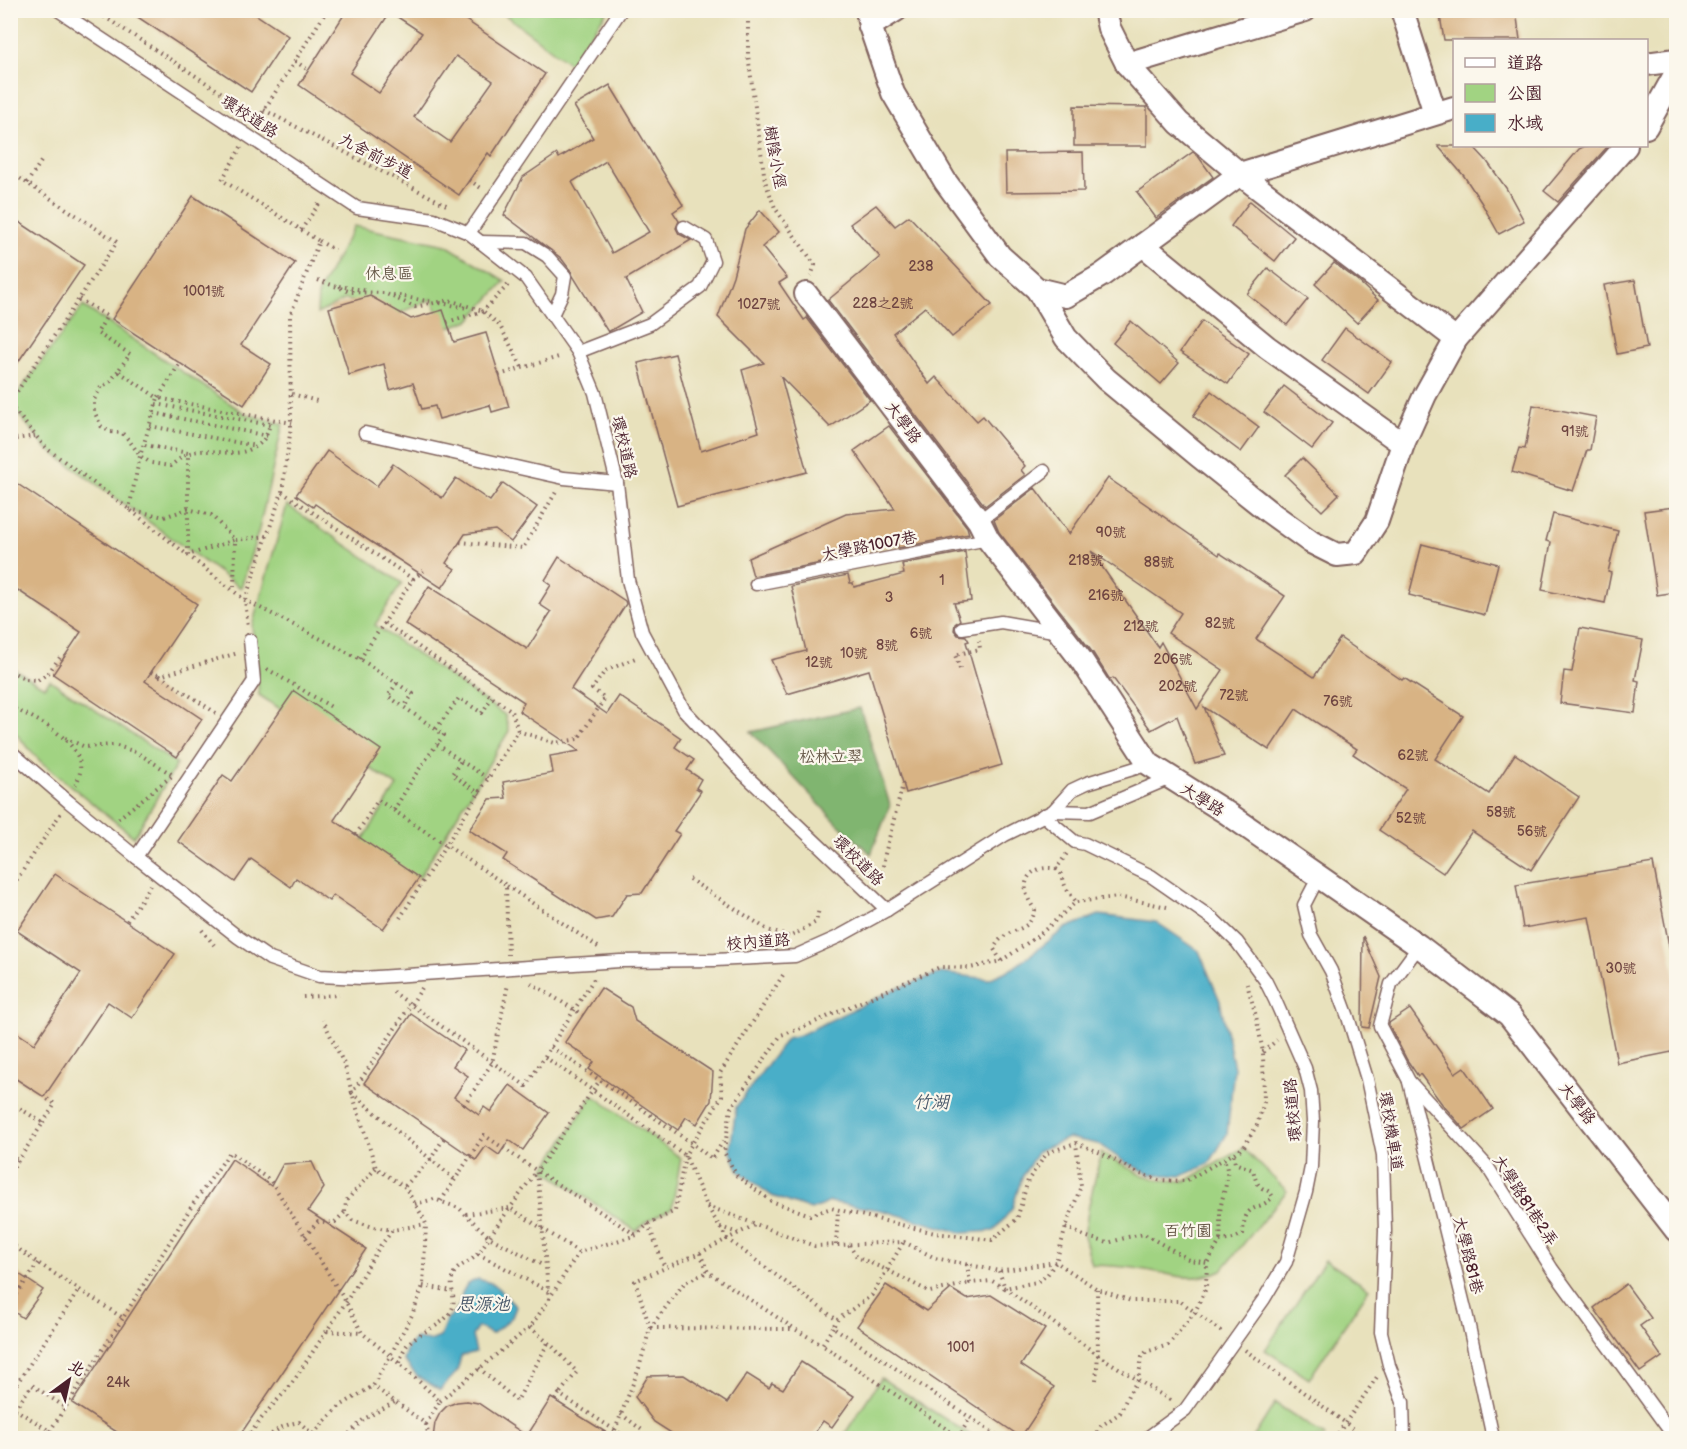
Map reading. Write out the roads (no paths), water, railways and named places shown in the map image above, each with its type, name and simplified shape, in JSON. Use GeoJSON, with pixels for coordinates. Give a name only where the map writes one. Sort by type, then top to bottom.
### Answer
{"type":"FeatureCollection","features":[{"type":"Feature","properties":{"kind":"street"},"geometry":{"type":"LineString","coordinates":[[896,10],[868,18],[893,93],[945,181],[1000,256],[1037,289],[1066,338],[1107,379],[1268,512],[1311,542],[1337,555],[1356,553],[1377,521],[1403,444],[1425,395],[1456,339],[1625,147]]}},
{"type":"Feature","properties":{"kind":"street"},"geometry":{"type":"LineString","coordinates":[[1105,10],[1109,28],[1127,64],[1179,123],[1240,174],[1456,339]]}},
{"type":"Feature","properties":{"kind":"street"},"geometry":{"type":"LineString","coordinates":[[1127,64],[1305,10]]}},
{"type":"Feature","properties":{"kind":"street"},"geometry":{"type":"LineString","coordinates":[[1037,289],[1066,296],[1102,275],[1240,174],[1445,110],[1402,10]]}},
{"type":"Feature","properties":{"kind":"street"},"geometry":{"type":"LineString","coordinates":[[1648,64],[1677,60]]}},
{"type":"Feature","properties":{"kind":"street"},"geometry":{"type":"LineString","coordinates":[[1648,124],[1677,73]]}},
{"type":"Feature","properties":{"kind":"street"},"geometry":{"type":"LineString","coordinates":[[1143,245],[1267,346],[1403,444]]}},
{"type":"Feature","properties":{"kind":"street","name":"大學路"},"geometry":{"type":"LineString","coordinates":[[806,294],[1082,660],[1149,764],[1227,813],[1419,946],[1509,1015],[1677,1230]]}},
{"type":"Feature","properties":{"kind":"lane","name":"環校道路"},"geometry":{"type":"LineString","coordinates":[[58,10],[357,208],[434,219],[469,233],[526,278],[578,352],[595,393],[617,483],[628,580],[642,632],[684,710],[744,774],[887,910],[1005,835],[1048,813],[1075,842],[1094,848],[1151,876],[1214,919],[1237,942],[1265,980],[1305,1068],[1311,1090],[1313,1121],[1311,1167],[1286,1262],[1264,1299],[1185,1410],[1147,1438]]}},
{"type":"Feature","properties":{"kind":"lane"},"geometry":{"type":"LineString","coordinates":[[469,233],[621,10]]}},
{"type":"Feature","properties":{"kind":"lane"},"geometry":{"type":"LineString","coordinates":[[578,352],[650,324],[700,287],[713,261],[706,240],[684,227]]}},
{"type":"Feature","properties":{"kind":"lane"},"geometry":{"type":"LineString","coordinates":[[480,242],[526,243],[548,256],[565,276],[562,294],[552,315]]}},
{"type":"Feature","properties":{"kind":"lane"},"geometry":{"type":"LineString","coordinates":[[365,433],[564,478],[617,483]]}},
{"type":"Feature","properties":{"kind":"lane"},"geometry":{"type":"LineString","coordinates":[[983,530],[1044,471]]}},
{"type":"Feature","properties":{"kind":"lane","name":"大學路1007巷"},"geometry":{"type":"LineString","coordinates":[[756,584],[983,530]]}},
{"type":"Feature","properties":{"kind":"lane"},"geometry":{"type":"LineString","coordinates":[[968,627],[1001,622],[1060,632]]}},
{"type":"Feature","properties":{"kind":"lane"},"geometry":{"type":"LineString","coordinates":[[136,857],[254,681],[250,649]]}},
{"type":"Feature","properties":{"kind":"lane","name":"校內道路"},"geometry":{"type":"LineString","coordinates":[[10,751],[70,797],[136,857],[233,933],[270,959],[319,976],[362,978],[620,961],[795,956],[838,937],[887,910]]}},
{"type":"Feature","properties":{"kind":"lane"},"geometry":{"type":"LineString","coordinates":[[1048,813],[1072,790],[1087,783],[1149,764]]}},
{"type":"Feature","properties":{"kind":"lane"},"geometry":{"type":"LineString","coordinates":[[1048,813],[1090,812],[1170,778]]}},
{"type":"Feature","properties":{"kind":"lane","name":"環校機車道"},"geometry":{"type":"LineString","coordinates":[[1318,876],[1304,905],[1311,935],[1332,971],[1348,1017],[1367,1079],[1383,1155],[1385,1231],[1381,1332],[1388,1361],[1403,1402],[1404,1438]]}},
{"type":"Feature","properties":{"kind":"lane","name":"大學路81巷2弄"},"geometry":{"type":"LineString","coordinates":[[1419,946],[1391,984],[1380,1026],[1409,1081],[1487,1166],[1552,1269],[1675,1438]]}},
{"type":"Feature","properties":{"kind":"lane","name":"大學路81巷"},"geometry":{"type":"LineString","coordinates":[[1409,1081],[1467,1317],[1493,1438]]}},
{"type":"Feature","properties":{"kind":"water","name":"竹湖"},"geometry":{"type":"Polygon","coordinates":[[[1099,915],[1156,922],[1199,951],[1220,1001],[1234,1068],[1227,1134],[1209,1164],[1182,1176],[1150,1174],[1125,1162],[1098,1144],[1068,1138],[1038,1151],[1022,1177],[1012,1209],[994,1231],[962,1233],[881,1210],[830,1202],[811,1210],[772,1196],[739,1171],[730,1150],[736,1107],[787,1038],[800,1035],[893,990],[941,973],[989,979],[1013,968],[1066,928],[1099,915]]]}},
{"type":"Feature","properties":{"kind":"water","name":"思源池"},"geometry":{"type":"Polygon","coordinates":[[[478,1279],[494,1284],[516,1307],[512,1317],[492,1334],[478,1327],[472,1336],[476,1352],[461,1356],[457,1372],[440,1390],[418,1377],[403,1360],[407,1347],[416,1339],[430,1341],[440,1337],[447,1319],[460,1304],[467,1284],[478,1279]]]}},
{"type":"Feature","properties":{"kind":"park label","name":"休息區"},"geometry":{"type":"Point","coordinates":[389,273]}},
{"type":"Feature","properties":{"kind":"park label","name":"松林立翠"},"geometry":{"type":"Point","coordinates":[831,756]}},
{"type":"Feature","properties":{"kind":"park label","name":"百竹園"},"geometry":{"type":"Point","coordinates":[1188,1230]}}]}
